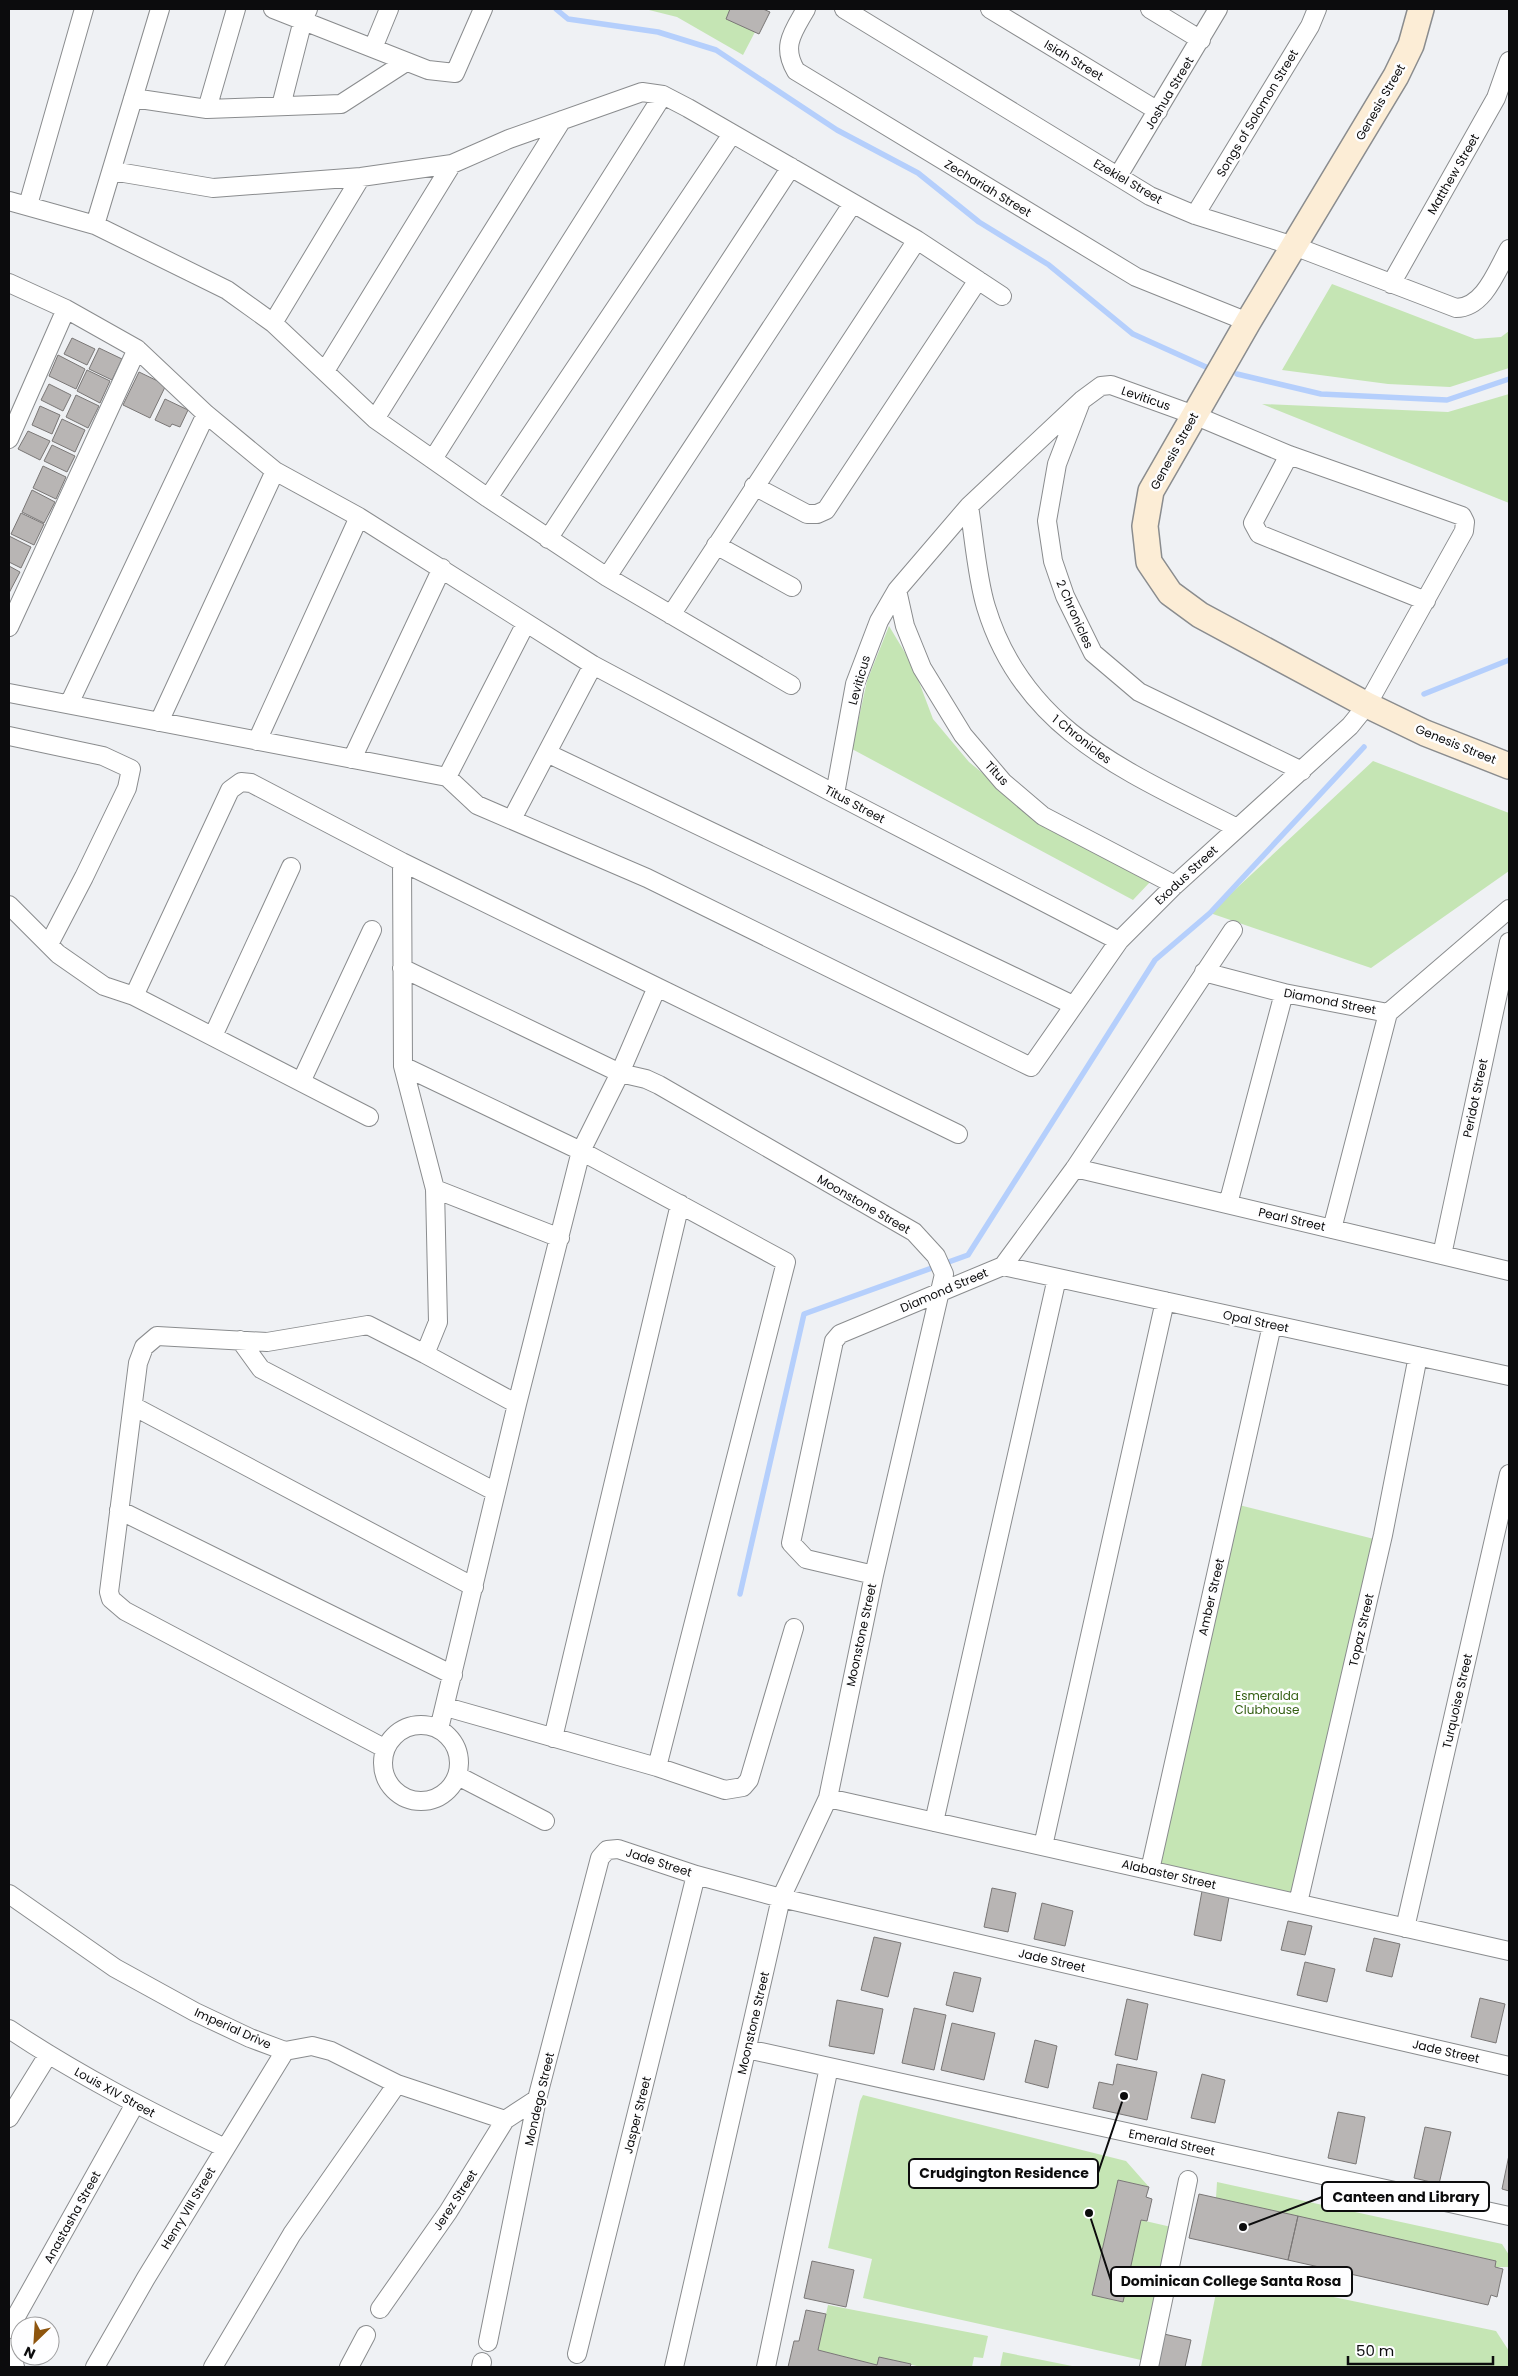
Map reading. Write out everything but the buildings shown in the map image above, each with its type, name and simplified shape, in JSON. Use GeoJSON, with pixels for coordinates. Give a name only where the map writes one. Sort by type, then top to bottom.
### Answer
{"type":"FeatureCollection","features":[{"type":"Feature","properties":{"kind":"street"},"geometry":{"type":"LineString","coordinates":[[28,205],[84,9]]}},
{"type":"Feature","properties":{"kind":"street"},"geometry":{"type":"LineString","coordinates":[[95,225],[160,9]]}},
{"type":"Feature","properties":{"kind":"street"},"geometry":{"type":"LineString","coordinates":[[207,109],[236,9]]}},
{"type":"Feature","properties":{"kind":"street"},"geometry":{"type":"LineString","coordinates":[[273,9],[306,14],[373,48],[406,62],[428,70],[455,73],[483,9]]}},
{"type":"Feature","properties":{"kind":"street"},"geometry":{"type":"LineString","coordinates":[[373,48],[390,9]]}},
{"type":"Feature","properties":{"kind":"street","name":"Zechariah Street"},"geometry":{"type":"LineString","coordinates":[[806,9],[791,36],[788,47],[788,59],[796,71],[1136,278],[1248,322]]}},
{"type":"Feature","properties":{"kind":"street","name":"Ezekiel Street"},"geometry":{"type":"LineString","coordinates":[[844,9],[1150,196],[1195,215],[1294,246],[1445,305],[1466,308],[1474,304],[1481,296],[1509,249]]}},
{"type":"Feature","properties":{"kind":"street","name":"Isiah Street"},"geometry":{"type":"LineString","coordinates":[[990,9],[1158,111]]}},
{"type":"Feature","properties":{"kind":"street"},"geometry":{"type":"LineString","coordinates":[[1150,9],[1201,40]]}},
{"type":"Feature","properties":{"kind":"street","name":"Joshua Street"},"geometry":{"type":"LineString","coordinates":[[1118,176],[1218,9]]}},
{"type":"Feature","properties":{"kind":"street","name":"Songs of Solomon Street"},"geometry":{"type":"LineString","coordinates":[[1195,215],[1310,26],[1317,9]]}},
{"type":"Feature","properties":{"kind":"street","name":"Genesis Street"},"geometry":{"type":"LineString","coordinates":[[1421,9],[1411,45],[1396,76],[1248,322],[1151,492],[1145,526],[1148,562],[1170,593],[1200,615],[1367,705],[1425,733],[1509,766]]}},
{"type":"Feature","properties":{"kind":"street"},"geometry":{"type":"LineString","coordinates":[[281,106],[306,14]]}},
{"type":"Feature","properties":{"kind":"street","name":"Matthew Street"},"geometry":{"type":"LineString","coordinates":[[1391,284],[1496,98],[1509,61]]}},
{"type":"Feature","properties":{"kind":"street"},"geometry":{"type":"LineString","coordinates":[[134,98],[207,109],[341,104],[406,62]]}},
{"type":"Feature","properties":{"kind":"street"},"geometry":{"type":"LineString","coordinates":[[112,171],[213,188],[361,177],[452,164],[509,139],[642,92],[663,95],[791,167],[917,240],[1002,296]]}},
{"type":"Feature","properties":{"kind":"street"},"geometry":{"type":"LineString","coordinates":[[433,459],[663,95]]}},
{"type":"Feature","properties":{"kind":"street"},"geometry":{"type":"LineString","coordinates":[[375,419],[562,120]]}},
{"type":"Feature","properties":{"kind":"street"},"geometry":{"type":"LineString","coordinates":[[488,498],[732,134]]}},
{"type":"Feature","properties":{"kind":"street"},"geometry":{"type":"LineString","coordinates":[[325,372],[452,164]]}},
{"type":"Feature","properties":{"kind":"street"},"geometry":{"type":"LineString","coordinates":[[548,539],[791,167]]}},
{"type":"Feature","properties":{"kind":"street"},"geometry":{"type":"LineString","coordinates":[[273,323],[361,177]]}},
{"type":"Feature","properties":{"kind":"street"},"geometry":{"type":"LineString","coordinates":[[9,201],[95,225],[227,290],[273,323],[375,419],[548,539],[607,577],[791,685]]}},
{"type":"Feature","properties":{"kind":"street"},"geometry":{"type":"LineString","coordinates":[[607,577],[853,204]]}},
{"type":"Feature","properties":{"kind":"street"},"geometry":{"type":"LineString","coordinates":[[671,615],[917,240]]}},
{"type":"Feature","properties":{"kind":"street"},"geometry":{"type":"LineString","coordinates":[[754,486],[807,514],[817,514],[826,510],[978,280]]}},
{"type":"Feature","properties":{"kind":"street","name":"Titus Street"},"geometry":{"type":"LineString","coordinates":[[9,283],[66,309],[137,349],[206,414],[275,471],[359,517],[593,665],[835,794],[1119,941]]}},
{"type":"Feature","properties":{"kind":"street"},"geometry":{"type":"LineString","coordinates":[[9,439],[66,309]]}},
{"type":"Feature","properties":{"kind":"street"},"geometry":{"type":"LineString","coordinates":[[9,627],[137,349]]}},
{"type":"Feature","properties":{"kind":"street","name":"Leviticus"},"geometry":{"type":"LineString","coordinates":[[835,794],[855,684],[879,620],[896,590],[969,506],[1082,400],[1101,386],[1110,385],[1194,414],[1288,454],[1462,516],[1465,522],[1464,531],[1367,705]]}},
{"type":"Feature","properties":{"kind":"street","name":"2 Chronicles"},"geometry":{"type":"LineString","coordinates":[[1082,400],[1057,464],[1047,521],[1053,562],[1065,596],[1093,653],[1139,692],[1302,771]]}},
{"type":"Feature","properties":{"kind":"street"},"geometry":{"type":"LineString","coordinates":[[69,704],[206,414]]}},
{"type":"Feature","properties":{"kind":"street"},"geometry":{"type":"LineString","coordinates":[[1288,454],[1253,523],[1259,534],[1426,601]]}},
{"type":"Feature","properties":{"kind":"street"},"geometry":{"type":"LineString","coordinates":[[159,722],[275,471]]}},
{"type":"Feature","properties":{"kind":"street","name":"1 Chronicles"},"geometry":{"type":"LineString","coordinates":[[969,506],[985,606],[997,638],[1011,667],[1034,697],[1057,722],[1107,760],[1238,828]]}},
{"type":"Feature","properties":{"kind":"street"},"geometry":{"type":"LineString","coordinates":[[257,741],[359,517]]}},
{"type":"Feature","properties":{"kind":"street"},"geometry":{"type":"LineString","coordinates":[[716,545],[792,586]]}},
{"type":"Feature","properties":{"kind":"street"},"geometry":{"type":"LineString","coordinates":[[352,759],[442,568]]}},
{"type":"Feature","properties":{"kind":"street","name":"Titus"},"geometry":{"type":"LineString","coordinates":[[896,590],[905,626],[922,668],[963,735],[1003,782],[1043,816],[1175,885]]}},
{"type":"Feature","properties":{"kind":"street"},"geometry":{"type":"LineString","coordinates":[[447,778],[526,623]]}},
{"type":"Feature","properties":{"kind":"street"},"geometry":{"type":"LineString","coordinates":[[9,693],[447,778],[478,805],[512,819],[593,665]]}},
{"type":"Feature","properties":{"kind":"street","name":"Exodus Street"},"geometry":{"type":"LineString","coordinates":[[512,819],[647,878],[1031,1068],[1073,1004],[1119,941],[1175,885],[1350,726],[1367,705]]}},
{"type":"Feature","properties":{"kind":"street"},"geometry":{"type":"LineString","coordinates":[[9,736],[104,756],[132,770],[127,788],[48,944]]}},
{"type":"Feature","properties":{"kind":"street"},"geometry":{"type":"LineString","coordinates":[[547,753],[1073,1004]]}},
{"type":"Feature","properties":{"kind":"street"},"geometry":{"type":"LineString","coordinates":[[134,996],[230,790],[241,782],[251,782],[402,862],[958,1134]]}},
{"type":"Feature","properties":{"kind":"street"},"geometry":{"type":"LineString","coordinates":[[402,862],[403,1066],[435,1189],[438,1322],[425,1354]]}},
{"type":"Feature","properties":{"kind":"street"},"geometry":{"type":"LineString","coordinates":[[212,1036],[291,867]]}},
{"type":"Feature","properties":{"kind":"street"},"geometry":{"type":"LineString","coordinates":[[9,905],[58,954],[104,986],[134,996],[369,1117]]}},
{"type":"Feature","properties":{"kind":"street","name":"Diamond Street"},"geometry":{"type":"LineString","coordinates":[[1204,972],[1284,993],[1388,1013],[1509,909]]}},
{"type":"Feature","properties":{"kind":"street"},"geometry":{"type":"LineString","coordinates":[[301,1082],[372,930]]}},
{"type":"Feature","properties":{"kind":"street","name":"Diamond Street"},"geometry":{"type":"LineString","coordinates":[[874,1574],[806,1559],[791,1543],[830,1351],[834,1341],[840,1334],[1003,1266],[1075,1168],[1233,930]]}},
{"type":"Feature","properties":{"kind":"street","name":"Peridot Street"},"geometry":{"type":"LineString","coordinates":[[1442,1255],[1509,942]]}},
{"type":"Feature","properties":{"kind":"street","name":"Moonstone Street"},"geometry":{"type":"LineString","coordinates":[[402,968],[620,1073],[646,1079],[659,1085],[914,1232],[936,1256],[944,1274],[874,1574],[828,1798],[781,1898],[674,2367]]}},
{"type":"Feature","properties":{"kind":"street"},"geometry":{"type":"LineString","coordinates":[[440,1729],[517,1404],[581,1151],[620,1073],[657,987]]}},
{"type":"Feature","properties":{"kind":"street"},"geometry":{"type":"LineString","coordinates":[[1228,1204],[1284,993]]}},
{"type":"Feature","properties":{"kind":"street"},"geometry":{"type":"LineString","coordinates":[[1332,1229],[1388,1013]]}},
{"type":"Feature","properties":{"kind":"street"},"geometry":{"type":"LineString","coordinates":[[403,1066],[581,1151],[786,1262],[657,1767]]}},
{"type":"Feature","properties":{"kind":"street","name":"Pearl Street"},"geometry":{"type":"LineString","coordinates":[[1075,1168],[1509,1271]]}},
{"type":"Feature","properties":{"kind":"street"},"geometry":{"type":"LineString","coordinates":[[435,1189],[560,1238]]}},
{"type":"Feature","properties":{"kind":"street"},"geometry":{"type":"LineString","coordinates":[[553,1738],[680,1204]]}},
{"type":"Feature","properties":{"kind":"street","name":"Opal Street"},"geometry":{"type":"LineString","coordinates":[[1003,1266],[1509,1376]]}},
{"type":"Feature","properties":{"kind":"street"},"geometry":{"type":"LineString","coordinates":[[934,1822],[1057,1278]]}},
{"type":"Feature","properties":{"kind":"street"},"geometry":{"type":"LineString","coordinates":[[1044,1846],[1165,1301]]}},
{"type":"Feature","properties":{"kind":"street"},"geometry":{"type":"LineString","coordinates":[[384,1748],[126,1610],[111,1599],[109,1592],[138,1362],[144,1347],[157,1336],[267,1342],[368,1325],[517,1404]]}},
{"type":"Feature","properties":{"kind":"street","name":"Amber Street"},"geometry":{"type":"LineString","coordinates":[[1150,1870],[1272,1325]]}},
{"type":"Feature","properties":{"kind":"street"},"geometry":{"type":"LineString","coordinates":[[240,1340],[261,1369],[496,1492]]}},
{"type":"Feature","properties":{"kind":"street","name":"Topaz Street"},"geometry":{"type":"LineString","coordinates":[[1298,1903],[1383,1535],[1418,1356]]}},
{"type":"Feature","properties":{"kind":"street"},"geometry":{"type":"LineString","coordinates":[[133,1406],[474,1587]]}},
{"type":"Feature","properties":{"kind":"street","name":"Turquoise Street"},"geometry":{"type":"LineString","coordinates":[[1405,1928],[1509,1474]]}},
{"type":"Feature","properties":{"kind":"street"},"geometry":{"type":"LineString","coordinates":[[120,1510],[453,1675]]}},
{"type":"Feature","properties":{"kind":"street"},"geometry":{"type":"LineString","coordinates":[[446,1707],[657,1767],[725,1790],[743,1787],[750,1780],[794,1628]]}},
{"type":"Feature","properties":{"kind":"street"},"geometry":{"type":"LineString","coordinates":[[418,1724],[440,1729],[453,1741],[459,1758],[458,1776],[448,1791],[433,1800],[415,1802],[399,1795],[387,1782],[381,1766],[384,1748],[398,1731],[418,1724]]}},
{"type":"Feature","properties":{"kind":"street"},"geometry":{"type":"LineString","coordinates":[[458,1776],[545,1821]]}},
{"type":"Feature","properties":{"kind":"street","name":"Alabaster Street"},"geometry":{"type":"LineString","coordinates":[[828,1798],[1509,1951]]}},
{"type":"Feature","properties":{"kind":"street","name":"Jade Street"},"geometry":{"type":"LineString","coordinates":[[600,1858],[607,1850],[618,1849],[696,1875],[781,1898],[1509,2066]]}},
{"type":"Feature","properties":{"kind":"street","name":"Mondego Street"},"geometry":{"type":"LineString","coordinates":[[488,2342],[537,2099],[600,1858]]}},
{"type":"Feature","properties":{"kind":"street","name":"Jasper Street"},"geometry":{"type":"LineString","coordinates":[[577,2354],[696,1875]]}},
{"type":"Feature","properties":{"kind":"street","name":"Imperial Drive"},"geometry":{"type":"LineString","coordinates":[[9,1894],[115,1968],[195,2012],[285,2051],[312,2046],[331,2051],[397,2084],[504,2120]]}},
{"type":"Feature","properties":{"kind":"street","name":"Louis XIV Street"},"geometry":{"type":"LineString","coordinates":[[9,2029],[48,2055],[135,2104],[225,2148]]}},
{"type":"Feature","properties":{"kind":"street","name":"Emerald Street"},"geometry":{"type":"LineString","coordinates":[[747,2049],[1509,2216]]}},
{"type":"Feature","properties":{"kind":"street","name":"Henry VIII Street"},"geometry":{"type":"LineString","coordinates":[[95,2367],[146,2278],[285,2051]]}},
{"type":"Feature","properties":{"kind":"street"},"geometry":{"type":"LineString","coordinates":[[9,2118],[48,2055]]}},
{"type":"Feature","properties":{"kind":"street"},"geometry":{"type":"LineString","coordinates":[[766,2367],[830,2067]]}},
{"type":"Feature","properties":{"kind":"street"},"geometry":{"type":"LineString","coordinates":[[213,2367],[292,2234],[397,2084]]}},
{"type":"Feature","properties":{"kind":"street","name":"Jerez Street"},"geometry":{"type":"LineString","coordinates":[[380,2309],[448,2212],[504,2120],[537,2099]]}},
{"type":"Feature","properties":{"kind":"street","name":"Anastasha Street"},"geometry":{"type":"LineString","coordinates":[[9,2329],[135,2104]]}},
{"type":"Feature","properties":{"kind":"street"},"geometry":{"type":"LineString","coordinates":[[1149,2367],[1188,2180]]}},
{"type":"Feature","properties":{"kind":"street"},"geometry":{"type":"LineString","coordinates":[[349,2367],[366,2335]]}},
{"type":"Feature","properties":{"kind":"street"},"geometry":{"type":"LineString","coordinates":[[9,2348],[15,2367]]}},
{"type":"Feature","properties":{"kind":"green space"},"geometry":{"type":"Polygon","coordinates":[[[645,9],[763,9],[766,11],[743,55],[677,17],[645,9]]]}},
{"type":"Feature","properties":{"kind":"green space"},"geometry":{"type":"Polygon","coordinates":[[[1332,284],[1475,339],[1501,337],[1509,331],[1509,368],[1450,387],[1388,384],[1282,370],[1332,284]]]}},
{"type":"Feature","properties":{"kind":"green space"},"geometry":{"type":"Polygon","coordinates":[[[1509,394],[1509,503],[1262,404],[1448,412],[1509,394]]]}},
{"type":"Feature","properties":{"kind":"green space"},"geometry":{"type":"Polygon","coordinates":[[[889,626],[913,666],[933,719],[969,762],[1040,820],[1150,882],[1133,900],[852,749],[867,681],[889,626]]]}},
{"type":"Feature","properties":{"kind":"green space"},"geometry":{"type":"Polygon","coordinates":[[[1373,761],[1509,813],[1509,871],[1371,968],[1210,913],[1373,761]]]}},
{"type":"Feature","properties":{"kind":"green space","name":"Esmeralda Clubhouse"},"geometry":{"type":"Polygon","coordinates":[[[1239,1505],[1378,1540],[1296,1894],[1156,1865],[1239,1505]]]}},
{"type":"Feature","properties":{"kind":"green space"},"geometry":{"type":"Polygon","coordinates":[[[863,2095],[1126,2161],[1149,2187],[1118,2180],[1092,2294],[1122,2302],[1141,2220],[1180,2229],[1150,2362],[863,2298],[872,2259],[828,2248],[860,2101],[863,2095]]]}},
{"type":"Feature","properties":{"kind":"green space"},"geometry":{"type":"Polygon","coordinates":[[[1217,2182],[1502,2244],[1509,2255],[1509,2267],[1495,2267],[1496,2261],[1216,2198],[1217,2182]]]}},
{"type":"Feature","properties":{"kind":"green space"},"geometry":{"type":"Polygon","coordinates":[[[1195,2268],[1496,2331],[1509,2351],[1509,2367],[1201,2367],[1216,2293],[1191,2287],[1195,2268]]]}},
{"type":"Feature","properties":{"kind":"green space"},"geometry":{"type":"Polygon","coordinates":[[[828,2305],[988,2336],[983,2358],[974,2357],[972,2367],[921,2367],[879,2357],[877,2365],[818,2350],[828,2305]]]}},
{"type":"Feature","properties":{"kind":"green space"},"geometry":{"type":"Polygon","coordinates":[[[1003,2352],[1077,2367],[1000,2367],[1003,2352]]]}},
{"type":"Feature","properties":{"kind":"waterway"},"geometry":{"type":"LineString","coordinates":[[556,9],[568,19],[658,32],[716,50],[837,130],[918,173],[979,222],[1049,265],[1133,334],[1206,367]]}},
{"type":"Feature","properties":{"kind":"waterway"},"geometry":{"type":"LineString","coordinates":[[1237,374],[1321,394],[1447,400],[1509,379]]}},
{"type":"Feature","properties":{"kind":"waterway"},"geometry":{"type":"LineString","coordinates":[[1424,694],[1509,660]]}},
{"type":"Feature","properties":{"kind":"waterway"},"geometry":{"type":"LineString","coordinates":[[740,1594],[804,1314],[968,1255],[1155,960],[1210,913],[1364,747]]}},
{"type":"Feature","properties":{"kind":"place","name":"Crudgington Residence"},"geometry":{"type":"Point","coordinates":[1124,2096]}},
{"type":"Feature","properties":{"kind":"place","name":"Dominican College Santa Rosa"},"geometry":{"type":"Point","coordinates":[1089,2213]}},
{"type":"Feature","properties":{"kind":"place","name":"Canteen and Library"},"geometry":{"type":"Point","coordinates":[1243,2227]}}]}
